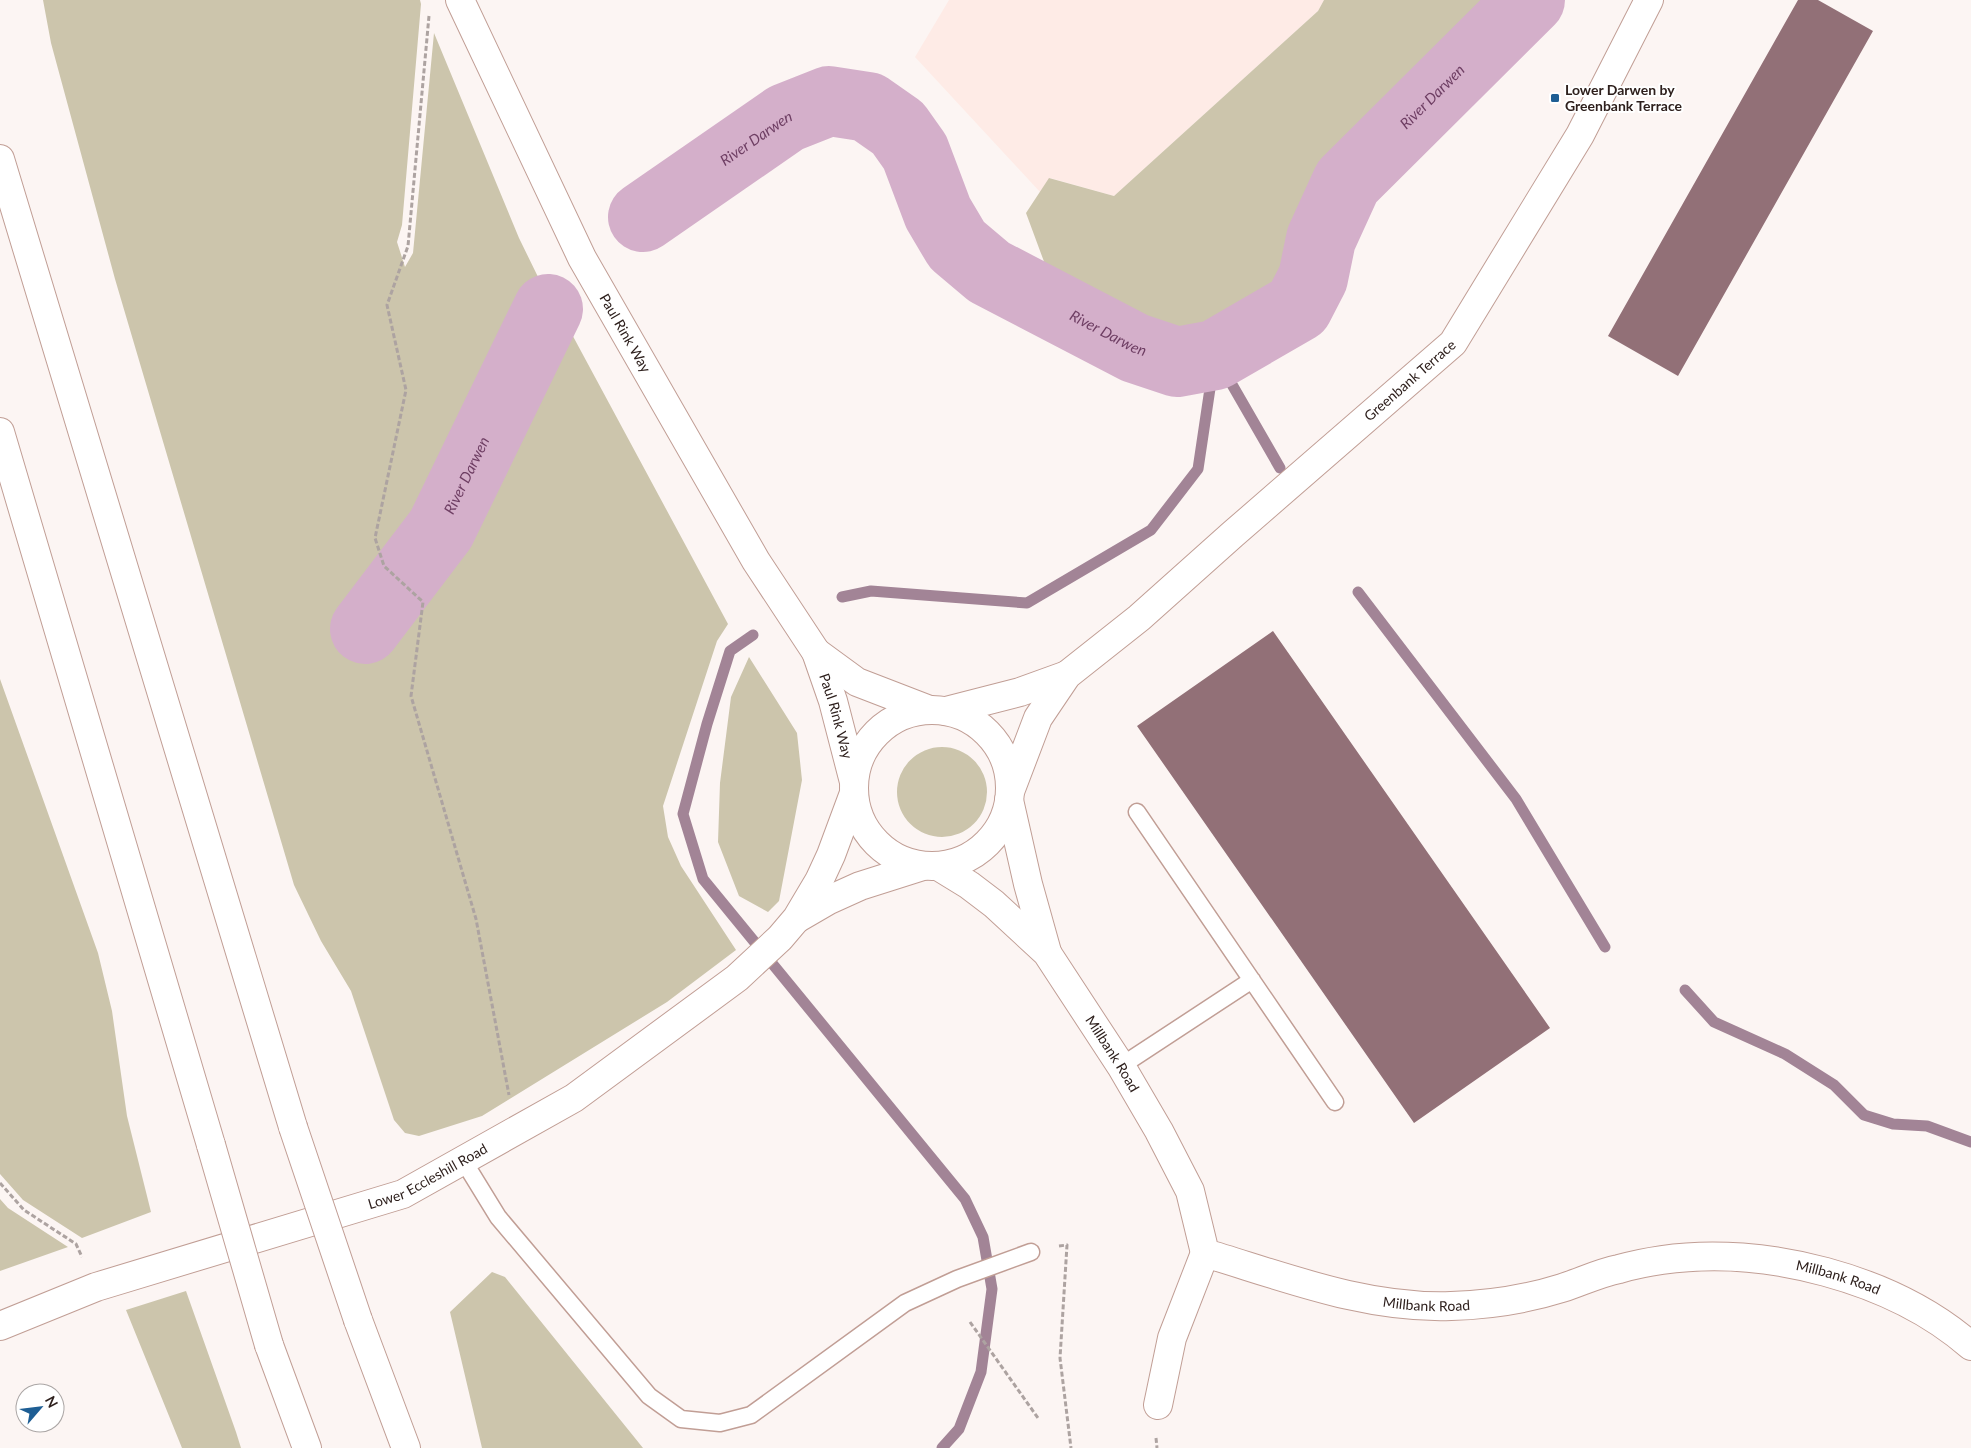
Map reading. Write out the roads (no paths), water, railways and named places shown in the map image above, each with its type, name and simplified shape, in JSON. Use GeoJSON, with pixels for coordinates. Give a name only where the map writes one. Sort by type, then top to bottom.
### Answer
{"type":"FeatureCollection","features":[{"type":"Feature","properties":{"kind":"main road","name":"Paul Rink Way"},"geometry":{"type":"LineString","coordinates":[[460,0],[582,258],[756,561],[816,652],[835,709],[854,788]]}},
{"type":"Feature","properties":{"kind":"main road","name":"Greenbank Terrace"},"geometry":{"type":"LineString","coordinates":[[1010,795],[1038,718],[1068,675],[1139,618],[1453,343],[1580,134],[1649,0]]}},
{"type":"Feature","properties":{"kind":"main road"},"geometry":{"type":"LineString","coordinates":[[0,159],[293,1127],[358,1320],[406,1448]]}},
{"type":"Feature","properties":{"kind":"main road"},"geometry":{"type":"LineString","coordinates":[[0,432],[269,1345],[307,1448]]}},
{"type":"Feature","properties":{"kind":"main road"},"geometry":{"type":"LineString","coordinates":[[0,493],[87,726]]}},
{"type":"Feature","properties":{"kind":"main road","name":"Paul Rink Way"},"geometry":{"type":"LineString","coordinates":[[816,652],[857,682],[937,710]]}},
{"type":"Feature","properties":{"kind":"main road","name":"Greenbank Terrace"},"geometry":{"type":"LineString","coordinates":[[937,710],[1020,692],[1068,675]]}},
{"type":"Feature","properties":{"kind":"main road"},"geometry":{"type":"LineString","coordinates":[[937,710],[968,718],[985,730],[999,747],[1008,767],[1010,795],[1001,825],[985,846],[963,860],[930,866],[897,858],[875,842],[860,820],[854,788],[858,760],[869,740],[885,724],[905,714],[937,710]]}},
{"type":"Feature","properties":{"kind":"main road","name":"Lower Eccleshill Road"},"geometry":{"type":"LineString","coordinates":[[788,928],[819,881],[832,855],[854,788]]}},
{"type":"Feature","properties":{"kind":"main road","name":"Millbank Road"},"geometry":{"type":"LineString","coordinates":[[1010,795],[1028,884],[1047,953]]}},
{"type":"Feature","properties":{"kind":"main road","name":"Lower Eccleshill Road"},"geometry":{"type":"LineString","coordinates":[[0,1326],[96,1287],[403,1194],[574,1098],[737,978],[788,928],[829,900],[860,886],[930,866]]}},
{"type":"Feature","properties":{"kind":"main road","name":"Millbank Road"},"geometry":{"type":"LineString","coordinates":[[930,866],[969,885],[994,904],[1047,953],[1121,1066],[1159,1131],[1190,1191],[1205,1253],[1345,1295],[1401,1305],[1452,1306],[1505,1301],[1559,1289],[1616,1269],[1662,1260],[1713,1257],[1765,1260],[1815,1270],[1863,1283],[1912,1305],[1957,1334],[1971,1346]]}},
{"type":"Feature","properties":{"kind":"main road"},"geometry":{"type":"LineString","coordinates":[[1158,1405],[1172,1338],[1205,1253]]}},
{"type":"Feature","properties":{"kind":"lane"},"geometry":{"type":"LineString","coordinates":[[1137,812],[1335,1102]]}},
{"type":"Feature","properties":{"kind":"lane"},"geometry":{"type":"LineString","coordinates":[[1121,1066],[1252,980]]}},
{"type":"Feature","properties":{"kind":"lane"},"geometry":{"type":"LineString","coordinates":[[463,1160],[505,1225],[649,1396],[681,1419],[720,1423],[751,1415],[905,1303],[957,1278],[1031,1252]]}},
{"type":"Feature","properties":{"kind":"waterway","name":"River Darwen"},"geometry":{"type":"LineString","coordinates":[[643,217],[786,118],[829,101],[868,107],[898,128],[915,152],[938,213],[957,245],[989,272],[1135,348],[1177,362],[1215,355],[1298,307],[1313,278],[1321,239],[1347,182],[1530,0]]}},
{"type":"Feature","properties":{"kind":"waterway","name":"River Darwen"},"geometry":{"type":"LineString","coordinates":[[365,629],[441,529],[548,309]]}},
{"type":"Feature","properties":{"kind":"waterway"},"geometry":{"type":"LineString","coordinates":[[1215,355],[1280,468]]}},
{"type":"Feature","properties":{"kind":"waterway"},"geometry":{"type":"LineString","coordinates":[[842,597],[871,591],[1027,603],[1151,530],[1198,469],[1215,355]]}},
{"type":"Feature","properties":{"kind":"waterway"},"geometry":{"type":"LineString","coordinates":[[1358,592],[1516,799],[1605,947]]}},
{"type":"Feature","properties":{"kind":"waterway"},"geometry":{"type":"LineString","coordinates":[[753,635],[730,651],[707,724],[683,814],[703,879],[965,1199],[983,1237],[992,1289],[981,1372],[959,1429],[942,1448]]}},
{"type":"Feature","properties":{"kind":"waterway"},"geometry":{"type":"LineString","coordinates":[[1685,990],[1714,1022],[1785,1054],[1834,1085],[1864,1115],[1893,1124],[1927,1126],[1971,1142]]}},
{"type":"Feature","properties":{"kind":"place","name":"Lower Darwen by Greenbank Terrace"},"geometry":{"type":"Point","coordinates":[1555,98]}}]}
